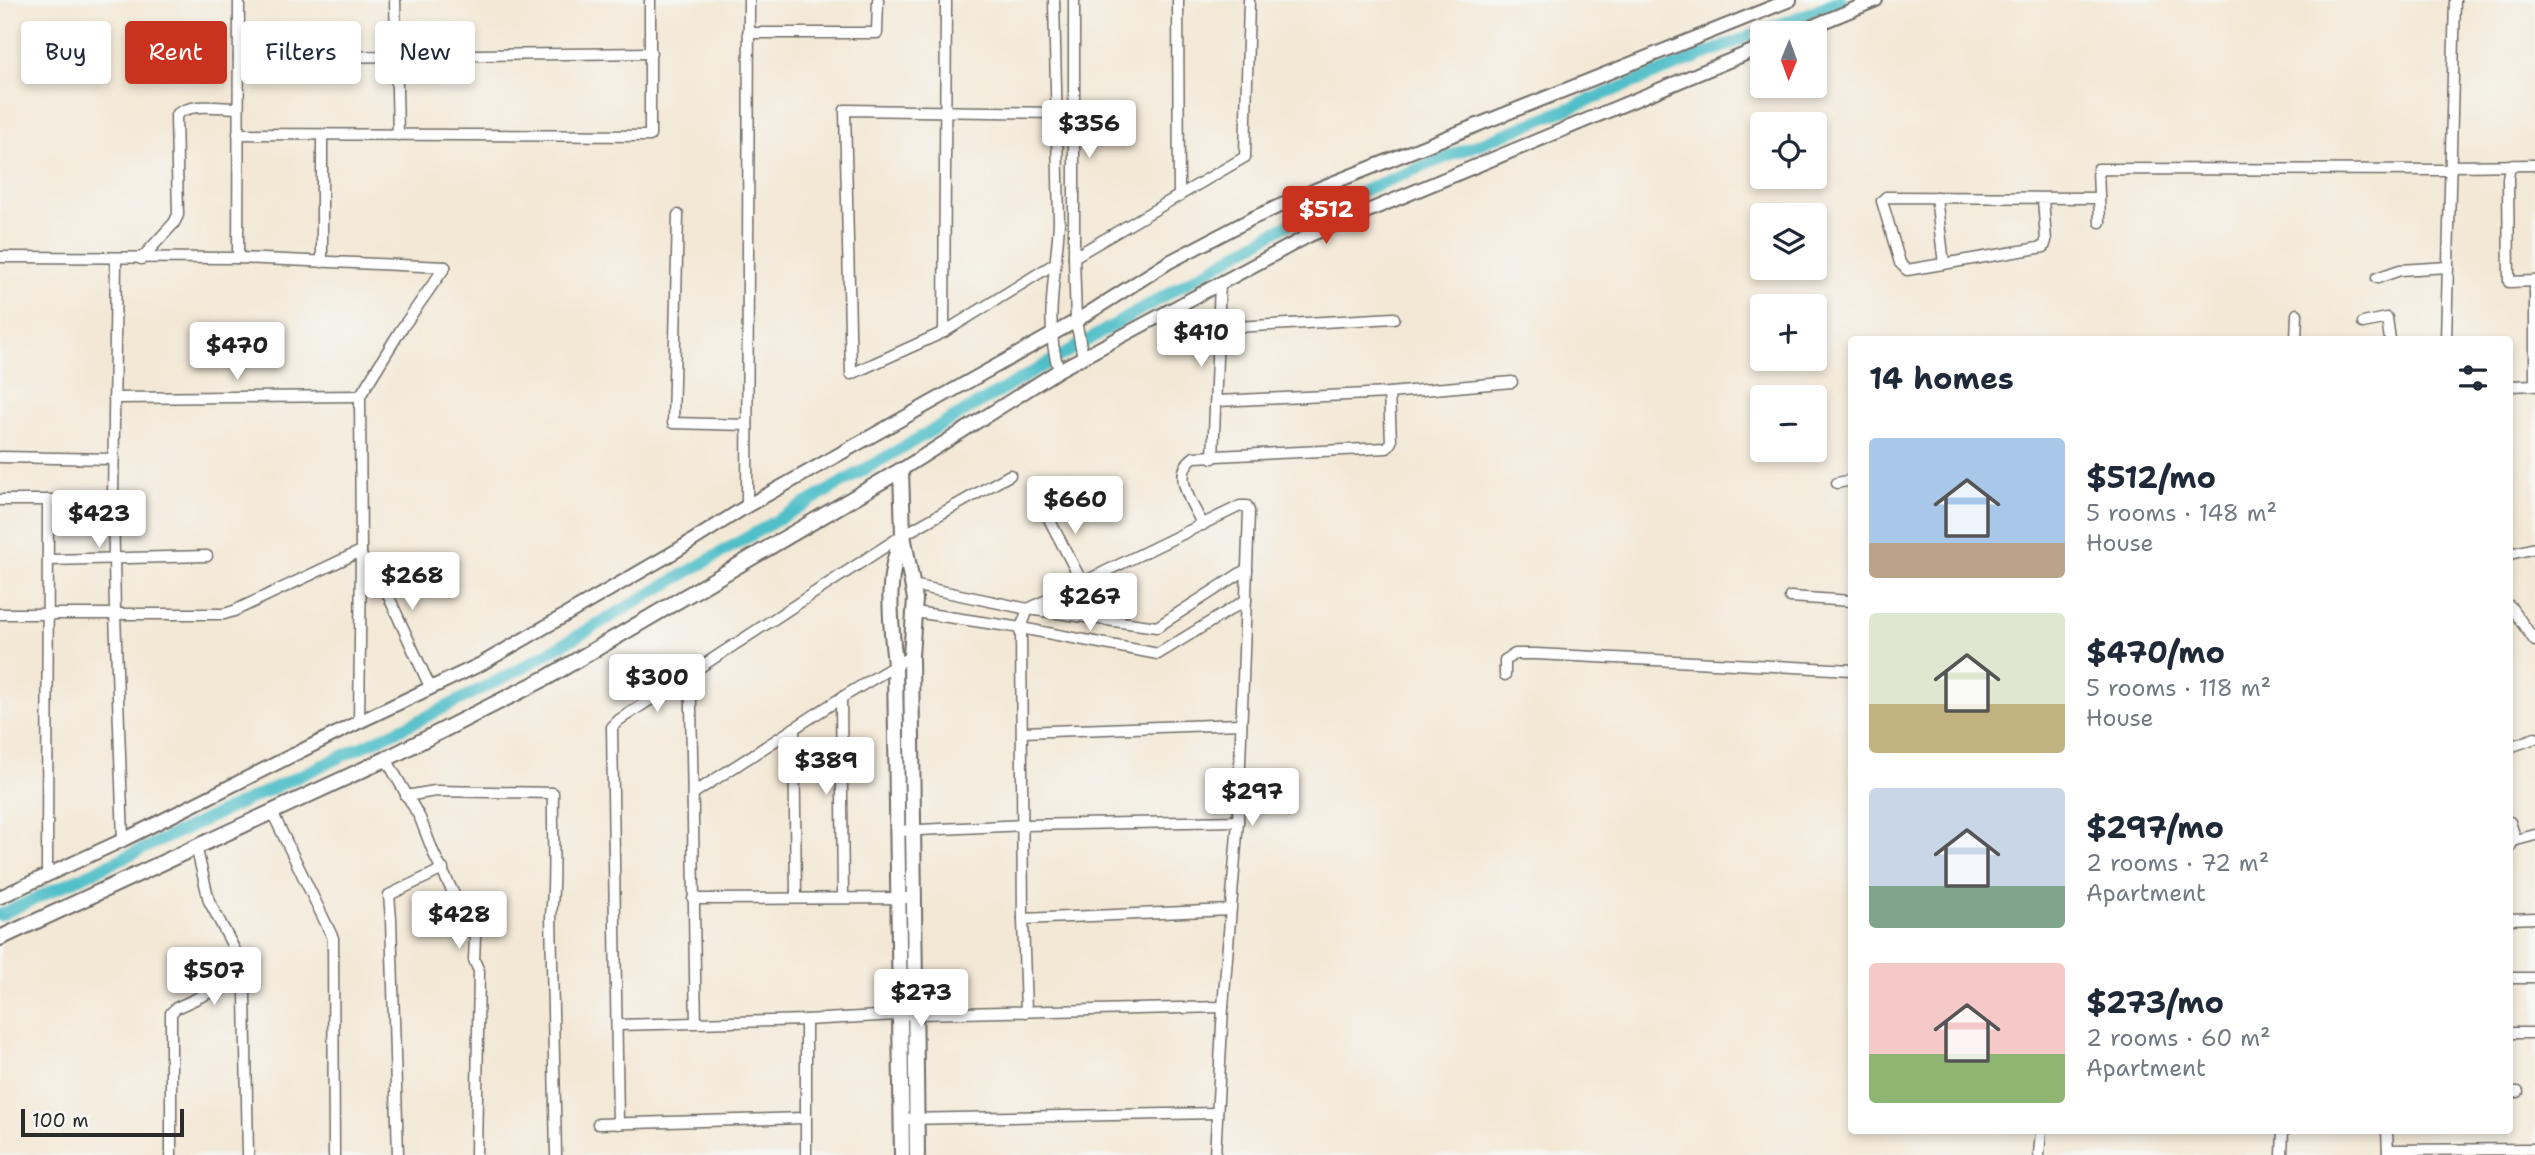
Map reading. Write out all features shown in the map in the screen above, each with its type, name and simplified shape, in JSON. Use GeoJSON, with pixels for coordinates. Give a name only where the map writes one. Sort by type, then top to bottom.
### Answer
{"type":"FeatureCollection","features":[{"type":"Feature","properties":{"kind":"main road"},"geometry":{"type":"LineString","coordinates":[[0,938],[386,759],[548,677],[901,470],[903,535],[915,612],[905,831]]}},
{"type":"Feature","properties":{"kind":"main road"},"geometry":{"type":"LineString","coordinates":[[902,1155],[909,1119],[905,831],[889,600],[893,563],[903,535]]}},
{"type":"Feature","properties":{"kind":"main road"},"geometry":{"type":"LineString","coordinates":[[909,1119],[917,1155]]}},
{"type":"Feature","properties":{"kind":"street"},"geometry":{"type":"LineString","coordinates":[[238,258],[239,0]]}},
{"type":"Feature","properties":{"kind":"street"},"geometry":{"type":"LineString","coordinates":[[395,0],[395,21]]}},
{"type":"Feature","properties":{"kind":"street"},"geometry":{"type":"LineString","coordinates":[[238,134],[650,136],[650,0]]}},
{"type":"Feature","properties":{"kind":"street"},"geometry":{"type":"LineString","coordinates":[[747,506],[749,0]]}},
{"type":"Feature","properties":{"kind":"street"},"geometry":{"type":"LineString","coordinates":[[748,33],[877,33],[878,0]]}},
{"type":"Feature","properties":{"kind":"street"},"geometry":{"type":"LineString","coordinates":[[944,332],[946,0]]}},
{"type":"Feature","properties":{"kind":"street"},"geometry":{"type":"LineString","coordinates":[[1054,0],[1059,222],[1054,264],[1053,338],[1057,366]]}},
{"type":"Feature","properties":{"kind":"street"},"geometry":{"type":"LineString","coordinates":[[1073,0],[1074,257],[1077,324],[1082,355]]}},
{"type":"Feature","properties":{"kind":"street"},"geometry":{"type":"LineString","coordinates":[[1178,0],[1179,197]]}},
{"type":"Feature","properties":{"kind":"street"},"geometry":{"type":"LineString","coordinates":[[1074,257],[1245,157],[1249,0]]}},
{"type":"Feature","properties":{"kind":"street"},"geometry":{"type":"LineString","coordinates":[[0,897],[123,840],[481,664],[676,551],[747,506],[1053,338],[1170,262],[1253,218],[1315,190],[1788,0]]}},
{"type":"Feature","properties":{"kind":"street"},"geometry":{"type":"LineString","coordinates":[[1825,21],[1876,0]]}},
{"type":"Feature","properties":{"kind":"street"},"geometry":{"type":"LineString","coordinates":[[2446,336],[2455,0]]}},
{"type":"Feature","properties":{"kind":"street"},"geometry":{"type":"LineString","coordinates":[[901,470],[1057,366],[1310,235],[1750,52]]}},
{"type":"Feature","properties":{"kind":"street"},"geometry":{"type":"LineString","coordinates":[[475,55],[651,53]]}},
{"type":"Feature","properties":{"kind":"street"},"geometry":{"type":"LineString","coordinates":[[239,58],[375,56]]}},
{"type":"Feature","properties":{"kind":"street"},"geometry":{"type":"LineString","coordinates":[[396,84],[398,135]]}},
{"type":"Feature","properties":{"kind":"street"},"geometry":{"type":"LineString","coordinates":[[141,259],[178,215],[176,115],[183,110],[194,108],[239,108]]}},
{"type":"Feature","properties":{"kind":"street"},"geometry":{"type":"LineString","coordinates":[[1054,264],[944,332],[851,374],[845,110],[1055,113]]}},
{"type":"Feature","properties":{"kind":"street"},"geometry":{"type":"LineString","coordinates":[[322,135],[322,262]]}},
{"type":"Feature","properties":{"kind":"street"},"geometry":{"type":"LineString","coordinates":[[2510,165],[2509,282],[2535,281],[2535,385],[2513,386]]}},
{"type":"Feature","properties":{"kind":"street"},"geometry":{"type":"LineString","coordinates":[[2100,222],[2098,169],[2451,168],[2535,165]]}},
{"type":"Feature","properties":{"kind":"street"},"geometry":{"type":"LineString","coordinates":[[2043,198],[2046,241],[2043,247],[1910,270],[1903,268],[1882,201],[1886,197],[2099,198]]}},
{"type":"Feature","properties":{"kind":"street"},"geometry":{"type":"LineString","coordinates":[[1936,197],[1944,264]]}},
{"type":"Feature","properties":{"kind":"street"},"geometry":{"type":"LineString","coordinates":[[678,215],[673,423],[747,425]]}},
{"type":"Feature","properties":{"kind":"street"},"geometry":{"type":"LineString","coordinates":[[0,257],[238,258],[445,267],[400,331],[360,396],[359,722]]}},
{"type":"Feature","properties":{"kind":"street"},"geometry":{"type":"LineString","coordinates":[[116,259],[114,613],[123,840]]}},
{"type":"Feature","properties":{"kind":"street"},"geometry":{"type":"LineString","coordinates":[[2377,278],[2400,270],[2448,268]]}},
{"type":"Feature","properties":{"kind":"street"},"geometry":{"type":"LineString","coordinates":[[1213,458],[1220,283]]}},
{"type":"Feature","properties":{"kind":"street"},"geometry":{"type":"LineString","coordinates":[[2296,336],[2297,314]]}},
{"type":"Feature","properties":{"kind":"street"},"geometry":{"type":"LineString","coordinates":[[1217,328],[1394,318]]}},
{"type":"Feature","properties":{"kind":"street"},"geometry":{"type":"LineString","coordinates":[[2363,323],[2387,318],[2389,336]]}},
{"type":"Feature","properties":{"kind":"street"},"geometry":{"type":"LineString","coordinates":[[1217,401],[1390,393],[1512,382]]}},
{"type":"Feature","properties":{"kind":"street"},"geometry":{"type":"LineString","coordinates":[[1203,525],[1182,476],[1187,462],[1194,457],[1387,448],[1391,442],[1390,393]]}},
{"type":"Feature","properties":{"kind":"street"},"geometry":{"type":"LineString","coordinates":[[114,398],[360,396]]}},
{"type":"Feature","properties":{"kind":"street"},"geometry":{"type":"LineString","coordinates":[[0,457],[113,459]]}},
{"type":"Feature","properties":{"kind":"street"},"geometry":{"type":"LineString","coordinates":[[618,1124],[612,727],[690,673],[903,535],[1010,475]]}},
{"type":"Feature","properties":{"kind":"street"},"geometry":{"type":"LineString","coordinates":[[1837,483],[1848,481]]}},
{"type":"Feature","properties":{"kind":"street"},"geometry":{"type":"LineString","coordinates":[[0,500],[113,500]]}},
{"type":"Feature","properties":{"kind":"street"},"geometry":{"type":"LineString","coordinates":[[47,875],[50,559],[48,500]]}},
{"type":"Feature","properties":{"kind":"street"},"geometry":{"type":"LineString","coordinates":[[1041,504],[1082,582]]}},
{"type":"Feature","properties":{"kind":"street"},"geometry":{"type":"LineString","coordinates":[[1026,1012],[1021,628],[1028,609],[1240,506],[1247,506],[1249,511],[1238,821],[1223,1007],[1215,1155]]}},
{"type":"Feature","properties":{"kind":"street"},"geometry":{"type":"LineString","coordinates":[[2513,553],[2535,548]]}},
{"type":"Feature","properties":{"kind":"street"},"geometry":{"type":"LineString","coordinates":[[0,614],[225,614],[361,554]]}},
{"type":"Feature","properties":{"kind":"street"},"geometry":{"type":"LineString","coordinates":[[361,554],[387,595],[430,687]]}},
{"type":"Feature","properties":{"kind":"street"},"geometry":{"type":"LineString","coordinates":[[50,559],[207,556]]}},
{"type":"Feature","properties":{"kind":"street"},"geometry":{"type":"LineString","coordinates":[[912,585],[1028,609],[1157,627],[1247,569]]}},
{"type":"Feature","properties":{"kind":"street"},"geometry":{"type":"LineString","coordinates":[[1790,597],[1848,601]]}},
{"type":"Feature","properties":{"kind":"street"},"geometry":{"type":"LineString","coordinates":[[915,612],[1021,628],[1158,654],[1246,600]]}},
{"type":"Feature","properties":{"kind":"street"},"geometry":{"type":"LineString","coordinates":[[2513,610],[2535,641]]}},
{"type":"Feature","properties":{"kind":"street"},"geometry":{"type":"LineString","coordinates":[[1505,675],[1505,660],[1515,654],[1848,670]]}},
{"type":"Feature","properties":{"kind":"street"},"geometry":{"type":"LineString","coordinates":[[694,793],[793,728],[911,656]]}},
{"type":"Feature","properties":{"kind":"street"},"geometry":{"type":"LineString","coordinates":[[690,673],[696,1022]]}},
{"type":"Feature","properties":{"kind":"street"},"geometry":{"type":"LineString","coordinates":[[841,698],[843,896]]}},
{"type":"Feature","properties":{"kind":"street"},"geometry":{"type":"LineString","coordinates":[[1023,732],[1240,723]]}},
{"type":"Feature","properties":{"kind":"street"},"geometry":{"type":"LineString","coordinates":[[793,728],[796,897]]}},
{"type":"Feature","properties":{"kind":"street"},"geometry":{"type":"LineString","coordinates":[[2513,746],[2535,738]]}},
{"type":"Feature","properties":{"kind":"street"},"geometry":{"type":"LineString","coordinates":[[386,759],[420,818],[433,855],[443,869],[475,937],[474,960],[479,971],[476,1155]]}},
{"type":"Feature","properties":{"kind":"street"},"geometry":{"type":"LineString","coordinates":[[406,796],[435,791],[553,793],[554,887],[551,915],[556,1155]]}},
{"type":"Feature","properties":{"kind":"street"},"geometry":{"type":"LineString","coordinates":[[272,812],[333,938],[334,1155]]}},
{"type":"Feature","properties":{"kind":"street"},"geometry":{"type":"LineString","coordinates":[[905,831],[1023,825],[1238,821]]}},
{"type":"Feature","properties":{"kind":"street"},"geometry":{"type":"LineString","coordinates":[[2513,844],[2535,835]]}},
{"type":"Feature","properties":{"kind":"street"},"geometry":{"type":"LineString","coordinates":[[197,846],[209,901],[238,956],[245,994],[248,1155]]}},
{"type":"Feature","properties":{"kind":"street"},"geometry":{"type":"LineString","coordinates":[[398,1155],[389,895],[443,869]]}},
{"type":"Feature","properties":{"kind":"street"},"geometry":{"type":"LineString","coordinates":[[693,898],[906,897]]}},
{"type":"Feature","properties":{"kind":"street"},"geometry":{"type":"LineString","coordinates":[[1023,919],[1230,910]]}},
{"type":"Feature","properties":{"kind":"street"},"geometry":{"type":"LineString","coordinates":[[2513,919],[2535,918]]}},
{"type":"Feature","properties":{"kind":"street"},"geometry":{"type":"LineString","coordinates":[[171,1155],[171,1013],[176,1008],[241,978]]}},
{"type":"Feature","properties":{"kind":"street"},"geometry":{"type":"LineString","coordinates":[[2513,978],[2535,978]]}},
{"type":"Feature","properties":{"kind":"street"},"geometry":{"type":"LineString","coordinates":[[618,1025],[806,1020],[908,1014],[1223,1007]]}},
{"type":"Feature","properties":{"kind":"street"},"geometry":{"type":"LineString","coordinates":[[806,1020],[806,1155]]}},
{"type":"Feature","properties":{"kind":"street"},"geometry":{"type":"LineString","coordinates":[[2513,1033],[2535,1033]]}},
{"type":"Feature","properties":{"kind":"street"},"geometry":{"type":"LineString","coordinates":[[909,1119],[1217,1113]]}},
{"type":"Feature","properties":{"kind":"street"},"geometry":{"type":"LineString","coordinates":[[598,1124],[804,1118]]}},
{"type":"Feature","properties":{"kind":"street"},"geometry":{"type":"LineString","coordinates":[[2039,1155],[2041,1134]]}},
{"type":"Feature","properties":{"kind":"street"},"geometry":{"type":"LineString","coordinates":[[2282,1155],[2283,1134]]}},
{"type":"Feature","properties":{"kind":"street"},"geometry":{"type":"LineString","coordinates":[[2387,1134],[2388,1152],[2501,1152],[2535,1149]]}},
{"type":"Feature","properties":{"kind":"waterway"},"geometry":{"type":"LineString","coordinates":[[0,915],[422,719],[522,668],[1283,227],[1374,186],[1841,0]]}}]}
